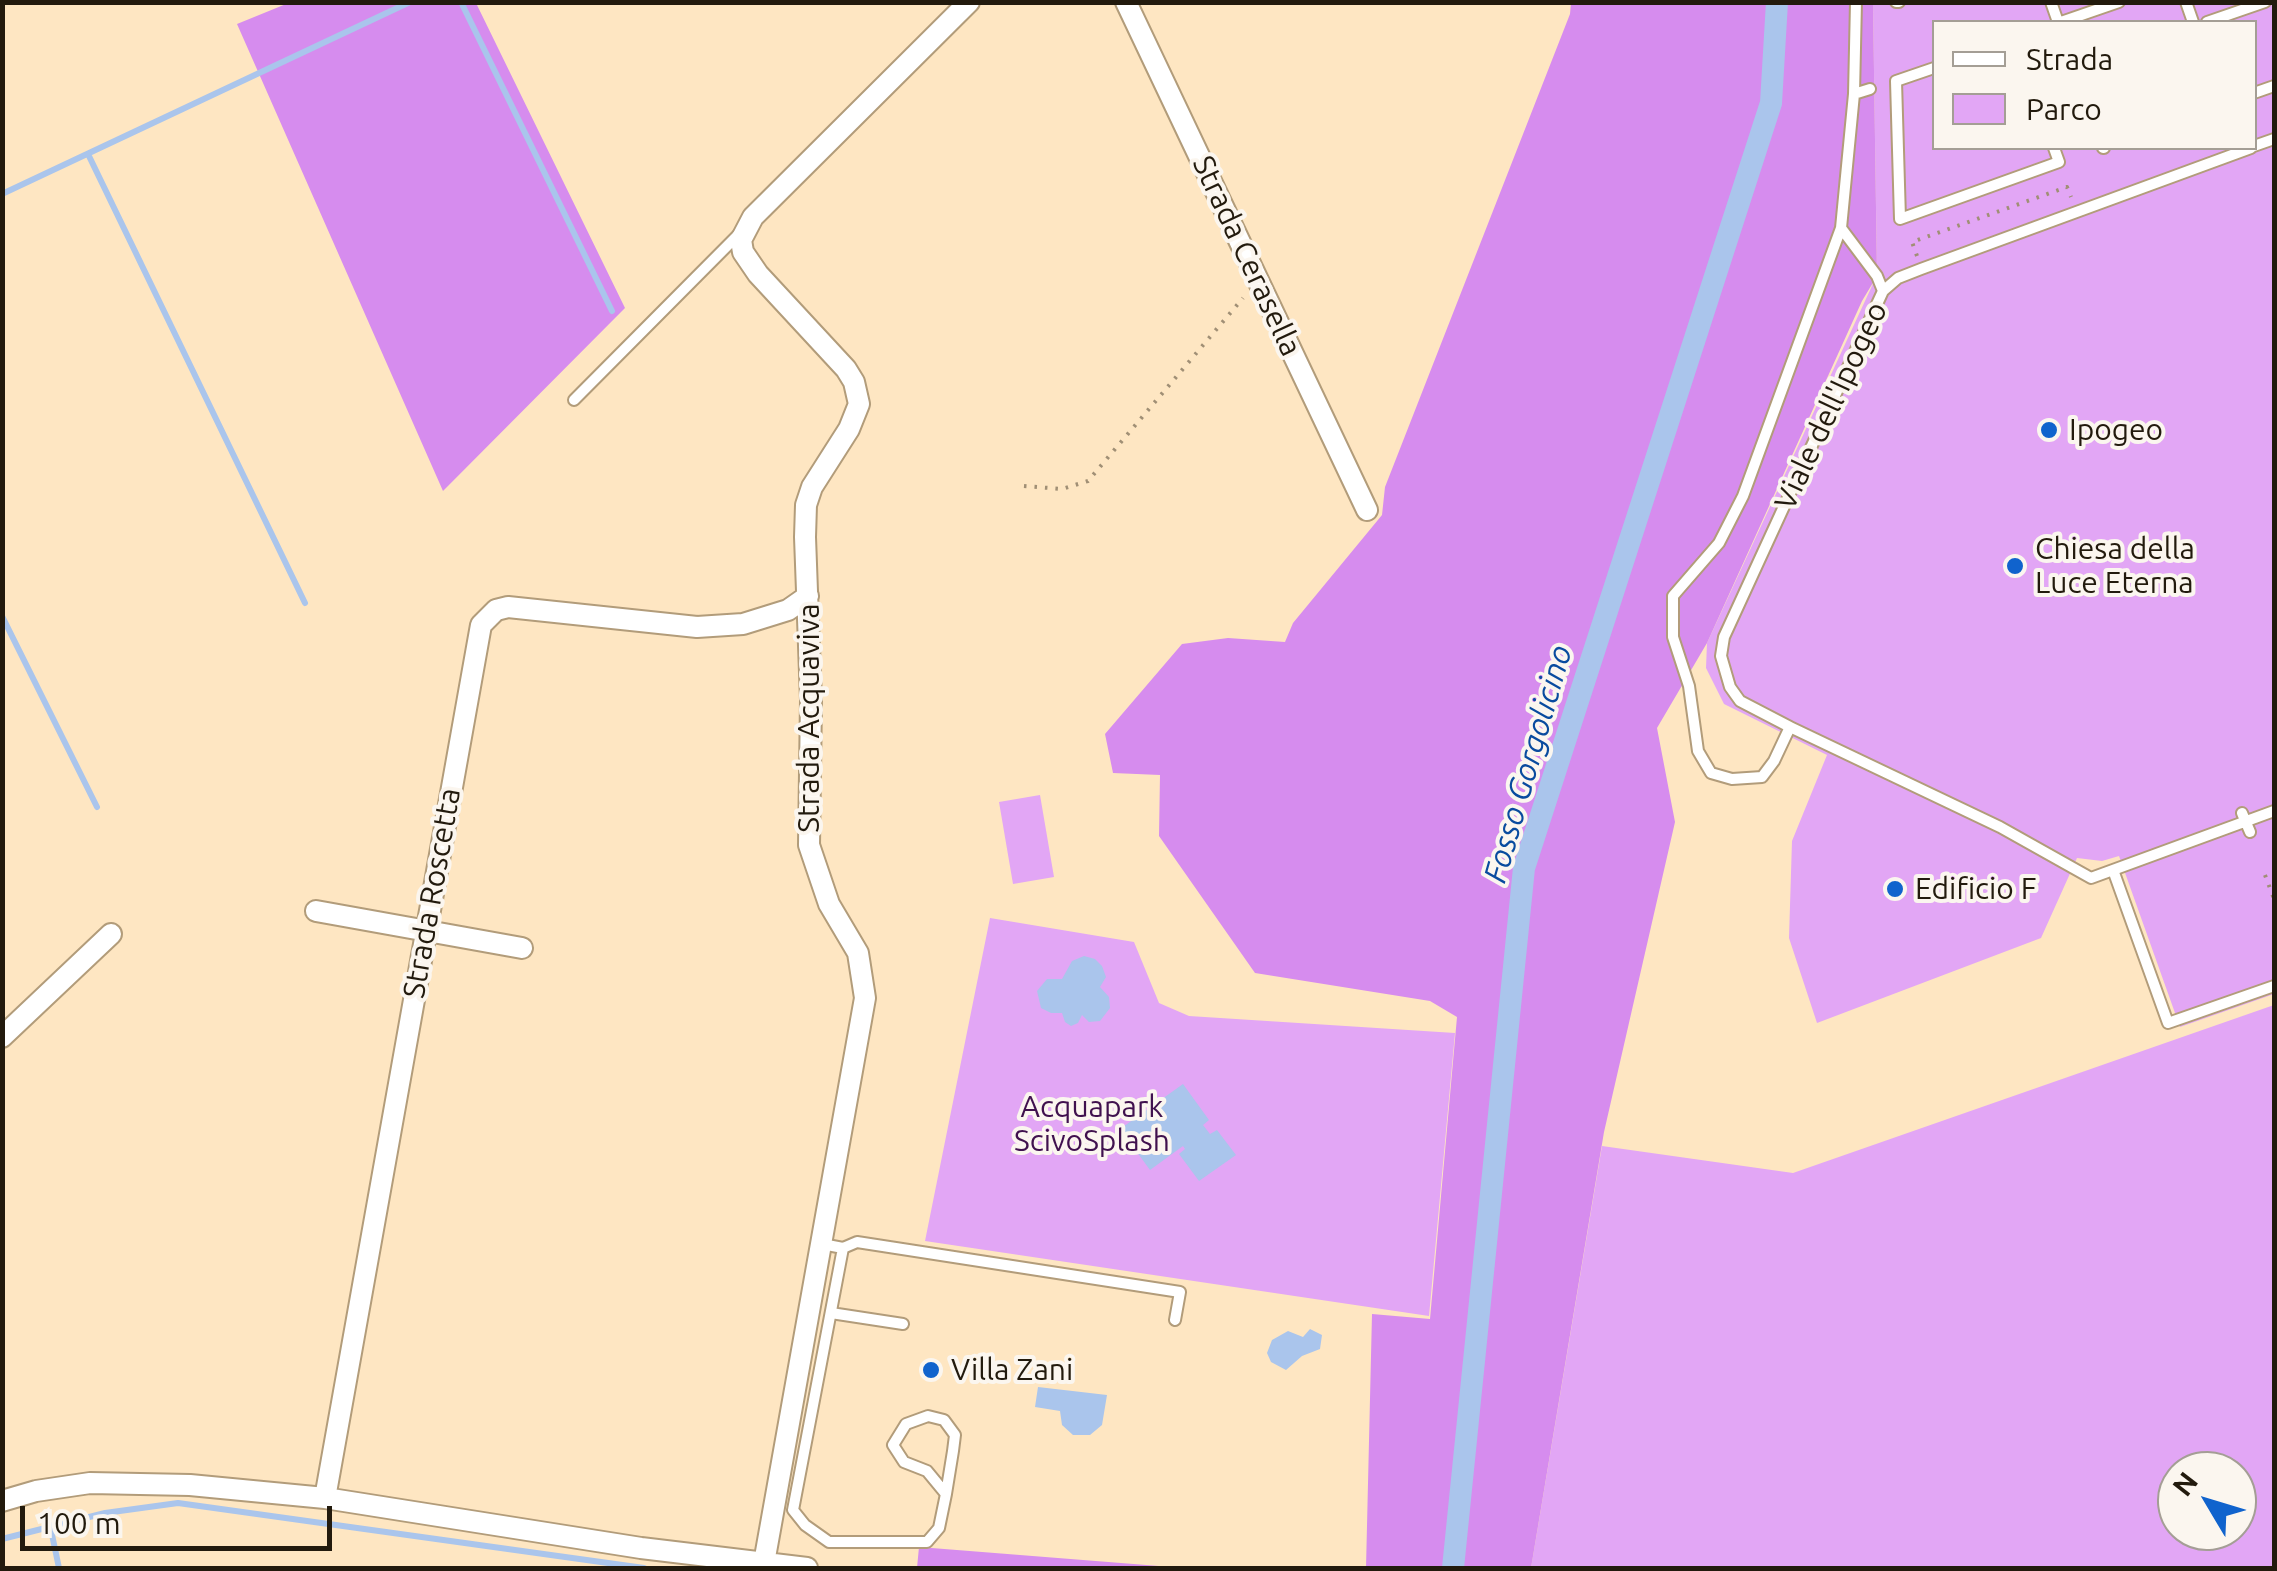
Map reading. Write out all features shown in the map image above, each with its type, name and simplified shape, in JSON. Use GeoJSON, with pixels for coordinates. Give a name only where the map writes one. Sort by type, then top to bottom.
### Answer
{"type":"FeatureCollection","features":[{"type":"Feature","properties":{"kind":"street"},"geometry":{"type":"LineString","coordinates":[[744,228],[969,2]]}},
{"type":"Feature","properties":{"kind":"street","name":"Strada Cerasella"},"geometry":{"type":"LineString","coordinates":[[1126,2],[1367,510]]}},
{"type":"Feature","properties":{"kind":"street","name":"Strada Acquaviva"},"geometry":{"type":"LineString","coordinates":[[744,228],[741,246],[750,264],[846,369],[858,396],[854,420],[816,477],[806,505],[809,845],[829,904],[858,953],[865,986],[862,1022],[764,1563]]}},
{"type":"Feature","properties":{"kind":"street","name":"Strada Roscetta"},"geometry":{"type":"LineString","coordinates":[[325,1498],[481,626],[490,614],[516,607],[697,627],[743,624],[788,610],[808,596]]}},
{"type":"Feature","properties":{"kind":"street"},"geometry":{"type":"LineString","coordinates":[[316,911],[522,948]]}},
{"type":"Feature","properties":{"kind":"street"},"geometry":{"type":"LineString","coordinates":[[2,1038],[111,934]]}},
{"type":"Feature","properties":{"kind":"street"},"geometry":{"type":"LineString","coordinates":[[2,1501],[66,1485],[120,1482],[325,1498],[641,1548],[807,1568]]}},
{"type":"Feature","properties":{"kind":"lane"},"geometry":{"type":"LineString","coordinates":[[1856,2],[1854,94],[1840,228],[1743,496],[1718,543],[1673,596],[1673,637],[1689,686],[1698,751],[1711,773],[1732,780],[1762,776],[1790,727],[2000,827],[2090,878],[2274,811]]}},
{"type":"Feature","properties":{"kind":"lane"},"geometry":{"type":"LineString","coordinates":[[2066,20],[2118,2]]}},
{"type":"Feature","properties":{"kind":"lane"},"geometry":{"type":"LineString","coordinates":[[2213,20],[2265,2]]}},
{"type":"Feature","properties":{"kind":"lane"},"geometry":{"type":"LineString","coordinates":[[1932,69],[1896,81],[1900,219],[2059,162],[2055,150]]}},
{"type":"Feature","properties":{"kind":"lane"},"geometry":{"type":"LineString","coordinates":[[1854,94],[1870,89]]}},
{"type":"Feature","properties":{"kind":"lane","name":"Viale dell'Ipogeo"},"geometry":{"type":"LineString","coordinates":[[1790,727],[1740,701],[1730,687],[1721,656],[1724,638],[1882,291],[1898,278],[1921,269],[2245,150]]}},
{"type":"Feature","properties":{"kind":"lane"},"geometry":{"type":"LineString","coordinates":[[574,400],[744,228]]}},
{"type":"Feature","properties":{"kind":"lane"},"geometry":{"type":"LineString","coordinates":[[1840,228],[1877,276],[1882,291]]}},
{"type":"Feature","properties":{"kind":"lane"},"geometry":{"type":"LineString","coordinates":[[2114,870],[2168,1023],[2274,986]]}},
{"type":"Feature","properties":{"kind":"lane"},"geometry":{"type":"LineString","coordinates":[[822,1244],[844,1248],[856,1242],[1180,1292],[1175,1320]]}},
{"type":"Feature","properties":{"kind":"lane"},"geometry":{"type":"LineString","coordinates":[[844,1248],[793,1510],[805,1525],[829,1542],[927,1542],[939,1528],[946,1494],[955,1434],[944,1420],[928,1416],[906,1424],[894,1445],[904,1462],[926,1471],[946,1494]]}},
{"type":"Feature","properties":{"kind":"lane"},"geometry":{"type":"LineString","coordinates":[[831,1314],[903,1324]]}},
{"type":"Feature","properties":{"kind":"path"},"geometry":{"type":"LineString","coordinates":[[1921,269],[1912,242],[2067,187],[2076,210]]}},
{"type":"Feature","properties":{"kind":"path"},"geometry":{"type":"LineString","coordinates":[[1024,486],[1062,489],[1088,481],[1258,280]]}},
{"type":"Feature","properties":{"kind":"path"},"geometry":{"type":"LineString","coordinates":[[2265,875],[2274,899]]}},
{"type":"Feature","properties":{"kind":"green space","name":"Ipogeo"},"geometry":{"type":"Polygon","coordinates":[[[1873,3],[2274,3],[2274,994],[2180,1027],[2119,856],[2102,861],[2077,858],[2041,938],[1817,1023],[1789,938],[1792,841],[1827,755],[1724,704],[1706,668],[1707,643],[1877,275],[1873,3]]]}},
{"type":"Feature","properties":{"kind":"green space"},"geometry":{"type":"Polygon","coordinates":[[[1040,795],[1054,877],[1013,884],[999,802],[1040,795]]]}},
{"type":"Feature","properties":{"kind":"green space","name":"Acquapark ScivoSplash"},"geometry":{"type":"Polygon","coordinates":[[[990,918],[1134,942],[1159,1003],[1189,1016],[1455,1033],[1429,1316],[925,1241],[990,918]]]}},
{"type":"Feature","properties":{"kind":"green space"},"geometry":{"type":"Polygon","coordinates":[[[2274,1005],[2274,1568],[1531,1568],[1602,1146],[1793,1173],[2274,1005]]]}},
{"type":"Feature","properties":{"kind":"shaded area"},"geometry":{"type":"Polygon","coordinates":[[[291,2],[476,3],[625,308],[443,491],[237,24],[291,2]]]}},
{"type":"Feature","properties":{"kind":"shaded area"},"geometry":{"type":"Polygon","coordinates":[[[1571,3],[1873,3],[1877,276],[1862,301],[1707,643],[1657,728],[1675,822],[1604,1132],[1531,1568],[1366,1568],[1372,1314],[1430,1319],[1457,1017],[1430,1001],[1255,973],[1159,836],[1160,775],[1113,773],[1105,734],[1182,644],[1228,638],[1285,642],[1293,623],[1382,515],[1385,487],[1570,14],[1571,3]]]}},
{"type":"Feature","properties":{"kind":"shaded area"},"geometry":{"type":"Polygon","coordinates":[[[919,1547],[1184,1568],[917,1568],[919,1547]]]}},
{"type":"Feature","properties":{"kind":"water"},"geometry":{"type":"Polygon","coordinates":[[[1084,956],[1102,966],[1106,977],[1100,987],[1109,997],[1110,1008],[1100,1021],[1089,1022],[1082,1015],[1071,1026],[1062,1013],[1041,1008],[1037,991],[1047,979],[1062,979],[1072,961],[1084,956]]]}},
{"type":"Feature","properties":{"kind":"water"},"geometry":{"type":"Polygon","coordinates":[[[1183,1084],[1209,1120],[1203,1125],[1210,1134],[1217,1130],[1236,1155],[1199,1181],[1179,1154],[1185,1149],[1183,1146],[1150,1170],[1120,1129],[1183,1084]]]}},
{"type":"Feature","properties":{"kind":"water"},"geometry":{"type":"Polygon","coordinates":[[[1310,1329],[1322,1335],[1320,1349],[1302,1356],[1286,1370],[1271,1362],[1267,1353],[1272,1340],[1288,1331],[1303,1337],[1310,1329]]]}},
{"type":"Feature","properties":{"kind":"water"},"geometry":{"type":"Polygon","coordinates":[[[1038,1387],[1107,1395],[1102,1425],[1090,1435],[1073,1435],[1062,1425],[1060,1411],[1035,1407],[1038,1387]]]}},
{"type":"Feature","properties":{"kind":"waterway"},"geometry":{"type":"LineString","coordinates":[[2,194],[410,2]]}},
{"type":"Feature","properties":{"kind":"waterway"},"geometry":{"type":"LineString","coordinates":[[461,2],[612,311]]}},
{"type":"Feature","properties":{"kind":"waterway","name":"Fosso Gorgolicino"},"geometry":{"type":"LineString","coordinates":[[1453,1568],[1524,868],[1771,103],[1777,2]]}},
{"type":"Feature","properties":{"kind":"waterway"},"geometry":{"type":"LineString","coordinates":[[88,154],[305,603]]}},
{"type":"Feature","properties":{"kind":"waterway"},"geometry":{"type":"LineString","coordinates":[[2,616],[97,807]]}},
{"type":"Feature","properties":{"kind":"waterway"},"geometry":{"type":"LineString","coordinates":[[2,1539],[105,1513],[178,1503],[644,1568]]}},
{"type":"Feature","properties":{"kind":"waterway"},"geometry":{"type":"LineString","coordinates":[[50,1525],[59,1568]]}},
{"type":"Feature","properties":{"kind":"place","name":"Ipogeo"},"geometry":{"type":"Point","coordinates":[2049,430]}},
{"type":"Feature","properties":{"kind":"place","name":"Chiesa della Luce Eterna"},"geometry":{"type":"Point","coordinates":[2015,566]}},
{"type":"Feature","properties":{"kind":"place","name":"Edificio F"},"geometry":{"type":"Point","coordinates":[1895,889]}},
{"type":"Feature","properties":{"kind":"place","name":"Villa Zani"},"geometry":{"type":"Point","coordinates":[931,1370]}}]}
